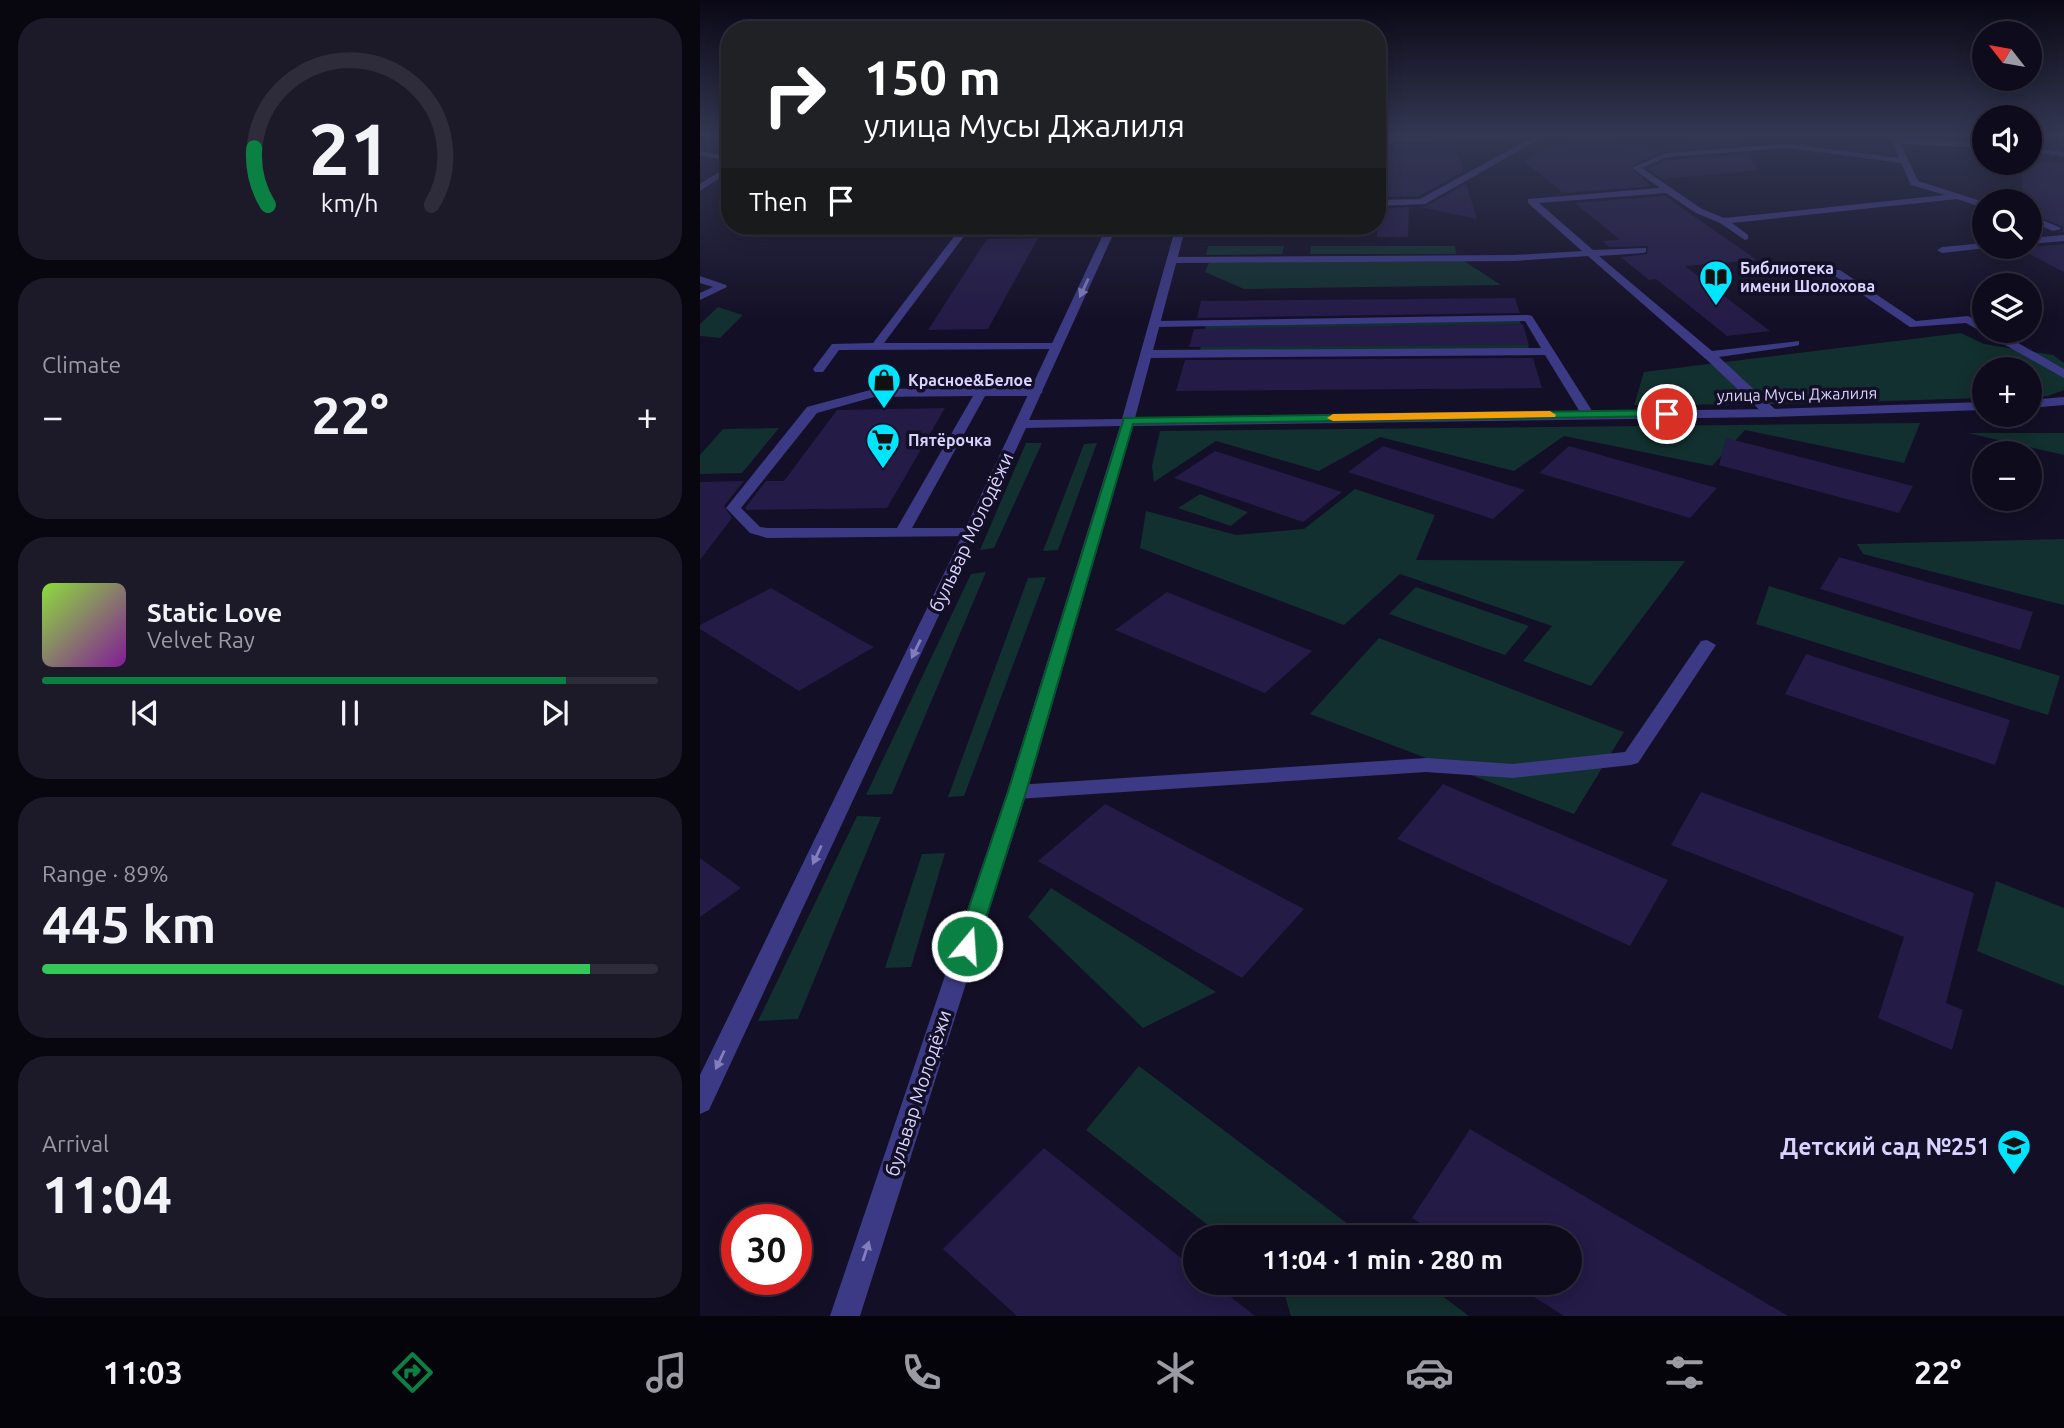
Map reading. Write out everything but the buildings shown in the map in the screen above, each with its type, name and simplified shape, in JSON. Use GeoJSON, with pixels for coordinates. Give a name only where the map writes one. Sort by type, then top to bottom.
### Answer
{"type":"FeatureCollection","features":[{"type":"Feature","properties":{"kind":"street"},"geometry":{"type":"LineString","coordinates":[[1386,202],[1422,202],[1430,197]]}},
{"type":"Feature","properties":{"kind":"street"},"geometry":{"type":"LineString","coordinates":[[1575,197],[1531,201],[1589,254],[1711,355],[1771,413]]}},
{"type":"Feature","properties":{"kind":"street"},"geometry":{"type":"LineString","coordinates":[[1678,197],[1699,211],[1723,220],[1745,237],[1727,239]]}},
{"type":"Feature","properties":{"kind":"street"},"geometry":{"type":"LineString","coordinates":[[1723,220],[1951,197]]}},
{"type":"Feature","properties":{"kind":"street"},"geometry":{"type":"LineString","coordinates":[[2042,223],[2056,229]]}},
{"type":"Feature","properties":{"kind":"street"},"geometry":{"type":"LineString","coordinates":[[876,346],[960,235]]}},
{"type":"Feature","properties":{"kind":"street","name":"бульвар Молодёжи"},"geometry":{"type":"LineString","coordinates":[[700,1102],[1022,424],[1109,235]]}},
{"type":"Feature","properties":{"kind":"street","name":"бульвар Молодёжи"},"geometry":{"type":"LineString","coordinates":[[845,1316],[1017,792],[1148,354],[1179,235]]}},
{"type":"Feature","properties":{"kind":"street"},"geometry":{"type":"LineString","coordinates":[[2042,240],[2064,238]]}},
{"type":"Feature","properties":{"kind":"street"},"geometry":{"type":"LineString","coordinates":[[1942,250],[1972,247]]}},
{"type":"Feature","properties":{"kind":"street"},"geometry":{"type":"LineString","coordinates":[[1173,260],[1514,258],[1643,250]]}},
{"type":"Feature","properties":{"kind":"street"},"geometry":{"type":"LineString","coordinates":[[1836,272],[1914,325],[1968,319],[1972,321]]}},
{"type":"Feature","properties":{"kind":"street"},"geometry":{"type":"LineString","coordinates":[[700,279],[722,287],[700,297]]}},
{"type":"Feature","properties":{"kind":"street"},"geometry":{"type":"LineString","coordinates":[[1156,324],[1528,318],[1588,414]]}},
{"type":"Feature","properties":{"kind":"street"},"geometry":{"type":"LineString","coordinates":[[1711,355],[1795,343]]}},
{"type":"Feature","properties":{"kind":"street"},"geometry":{"type":"LineString","coordinates":[[2010,343],[2064,374]]}},
{"type":"Feature","properties":{"kind":"street"},"geometry":{"type":"LineString","coordinates":[[819,369],[836,346],[1056,347]]}},
{"type":"Feature","properties":{"kind":"street"},"geometry":{"type":"LineString","coordinates":[[1148,354],[1549,351]]}},
{"type":"Feature","properties":{"kind":"street"},"geometry":{"type":"LineString","coordinates":[[902,533],[981,392]]}},
{"type":"Feature","properties":{"kind":"street"},"geometry":{"type":"LineString","coordinates":[[970,533],[767,533],[755,530],[733,508],[806,415],[820,407],[874,393],[1037,392]]}},
{"type":"Feature","properties":{"kind":"street"},"geometry":{"type":"LineString","coordinates":[[2042,403],[2064,401]]}},
{"type":"Feature","properties":{"kind":"street","name":"улица Мусы Джалиля"},"geometry":{"type":"LineString","coordinates":[[1022,424],[1771,413],[1972,406]]}},
{"type":"Feature","properties":{"kind":"street"},"geometry":{"type":"LineString","coordinates":[[730,492],[745,491]]}},
{"type":"Feature","properties":{"kind":"street"},"geometry":{"type":"LineString","coordinates":[[729,523],[747,523]]}},
{"type":"Feature","properties":{"kind":"street"},"geometry":{"type":"LineString","coordinates":[[1017,792],[1426,765],[1513,771],[1631,758],[1707,645]]}},
{"type":"Feature","properties":{"kind":"green space"},"geometry":{"type":"Polygon","coordinates":[[[1208,246],[1284,246],[1282,254],[1206,255],[1208,246]]]}},
{"type":"Feature","properties":{"kind":"green space"},"geometry":{"type":"Polygon","coordinates":[[[1311,246],[1455,246],[1456,254],[1310,254],[1311,246]]]}},
{"type":"Feature","properties":{"kind":"green space"},"geometry":{"type":"Polygon","coordinates":[[[1464,261],[1501,285],[1244,289],[1205,272],[1209,263],[1464,261]]]}},
{"type":"Feature","properties":{"kind":"green space"},"geometry":{"type":"Polygon","coordinates":[[[718,307],[743,315],[720,338],[700,336],[700,324],[718,307]]]}},
{"type":"Feature","properties":{"kind":"green space"},"geometry":{"type":"Polygon","coordinates":[[[1519,318],[1530,351],[1199,354],[1206,324],[1519,318]]]}},
{"type":"Feature","properties":{"kind":"green space"},"geometry":{"type":"Polygon","coordinates":[[[1961,333],[1972,338],[1972,343],[2053,355],[2064,363],[2064,390],[2042,396],[2042,357],[1972,357],[1972,398],[1634,405],[1644,372],[1961,333]]]}},
{"type":"Feature","properties":{"kind":"green space"},"geometry":{"type":"Polygon","coordinates":[[[1920,423],[1904,463],[1745,430],[1712,466],[1564,436],[1514,471],[1380,437],[1319,471],[1216,441],[1154,482],[1152,466],[1160,431],[1920,423]]]}},
{"type":"Feature","properties":{"kind":"green space"},"geometry":{"type":"Polygon","coordinates":[[[779,428],[742,473],[700,474],[700,455],[723,429],[779,428]]]}},
{"type":"Feature","properties":{"kind":"green space"},"geometry":{"type":"Polygon","coordinates":[[[1968,433],[2064,433],[2064,455],[2042,450],[2042,441],[2003,441],[1968,433]]]}},
{"type":"Feature","properties":{"kind":"green space"},"geometry":{"type":"Polygon","coordinates":[[[1026,443],[1042,443],[994,548],[980,550],[1026,443]]]}},
{"type":"Feature","properties":{"kind":"green space"},"geometry":{"type":"Polygon","coordinates":[[[1097,443],[1058,550],[1043,551],[1084,444],[1097,443]]]}},
{"type":"Feature","properties":{"kind":"green space"},"geometry":{"type":"Polygon","coordinates":[[[1355,489],[1435,515],[1416,560],[1685,561],[1591,686],[1523,661],[1552,626],[1400,574],[1344,625],[1140,548],[1146,511],[1236,535],[1304,529],[1355,489]]]}},
{"type":"Feature","properties":{"kind":"green space"},"geometry":{"type":"Polygon","coordinates":[[[1200,494],[1248,512],[1231,526],[1178,508],[1200,494]]]}},
{"type":"Feature","properties":{"kind":"green space"},"geometry":{"type":"Polygon","coordinates":[[[2064,539],[2064,605],[1863,554],[1857,544],[2064,539]]]}},
{"type":"Feature","properties":{"kind":"green space"},"geometry":{"type":"Polygon","coordinates":[[[986,572],[892,794],[866,795],[971,574],[986,572]]]}},
{"type":"Feature","properties":{"kind":"green space"},"geometry":{"type":"Polygon","coordinates":[[[1046,577],[964,796],[948,797],[1028,578],[1046,577]]]}},
{"type":"Feature","properties":{"kind":"green space"},"geometry":{"type":"Polygon","coordinates":[[[1769,586],[2060,676],[2048,715],[1756,624],[1769,586]]]}},
{"type":"Feature","properties":{"kind":"green space"},"geometry":{"type":"Polygon","coordinates":[[[1416,587],[1529,626],[1505,655],[1389,614],[1416,587]]]}},
{"type":"Feature","properties":{"kind":"green space"},"geometry":{"type":"Polygon","coordinates":[[[1379,638],[1624,732],[1574,814],[1310,714],[1379,638]]]}},
{"type":"Feature","properties":{"kind":"green space"},"geometry":{"type":"Polygon","coordinates":[[[857,816],[881,817],[798,1019],[758,1021],[857,816]]]}},
{"type":"Feature","properties":{"kind":"green space"},"geometry":{"type":"Polygon","coordinates":[[[945,853],[911,967],[885,968],[922,854],[945,853]]]}},
{"type":"Feature","properties":{"kind":"green space"},"geometry":{"type":"Polygon","coordinates":[[[1996,881],[2064,908],[2064,986],[1977,951],[1996,881]]]}},
{"type":"Feature","properties":{"kind":"green space"},"geometry":{"type":"Polygon","coordinates":[[[1051,888],[1216,992],[1143,1028],[1028,917],[1051,888]]]}},
{"type":"Feature","properties":{"kind":"green space"},"geometry":{"type":"Polygon","coordinates":[[[1139,1066],[1349,1225],[1208,1225],[1086,1130],[1139,1066]]]}},
{"type":"Feature","properties":{"kind":"green space"},"geometry":{"type":"Polygon","coordinates":[[[1285,1295],[1441,1295],[1469,1316],[1291,1316],[1285,1295]]]}},
{"type":"Feature","properties":{"kind":"slow traffic"},"geometry":{"type":"LineString","coordinates":[[1333,418],[1550,415]]}},
{"type":"Feature","properties":{"kind":"place","name":"Библиотека имени Шолохова"},"geometry":{"type":"Point","coordinates":[1716,307]}},
{"type":"Feature","properties":{"kind":"place","name":"Красное&Белое"},"geometry":{"type":"Point","coordinates":[884,410]}},
{"type":"Feature","properties":{"kind":"place","name":"Пятёрочка"},"geometry":{"type":"Point","coordinates":[883,470]}},
{"type":"Feature","properties":{"kind":"place","name":"Детский сад №251"},"geometry":{"type":"Point","coordinates":[2014,1176]}},
{"type":"Feature","properties":{"kind":"route"},"geometry":{"type":"LineString","coordinates":[[967,946],[1017,792],[1128,421],[1667,414]]}}]}
